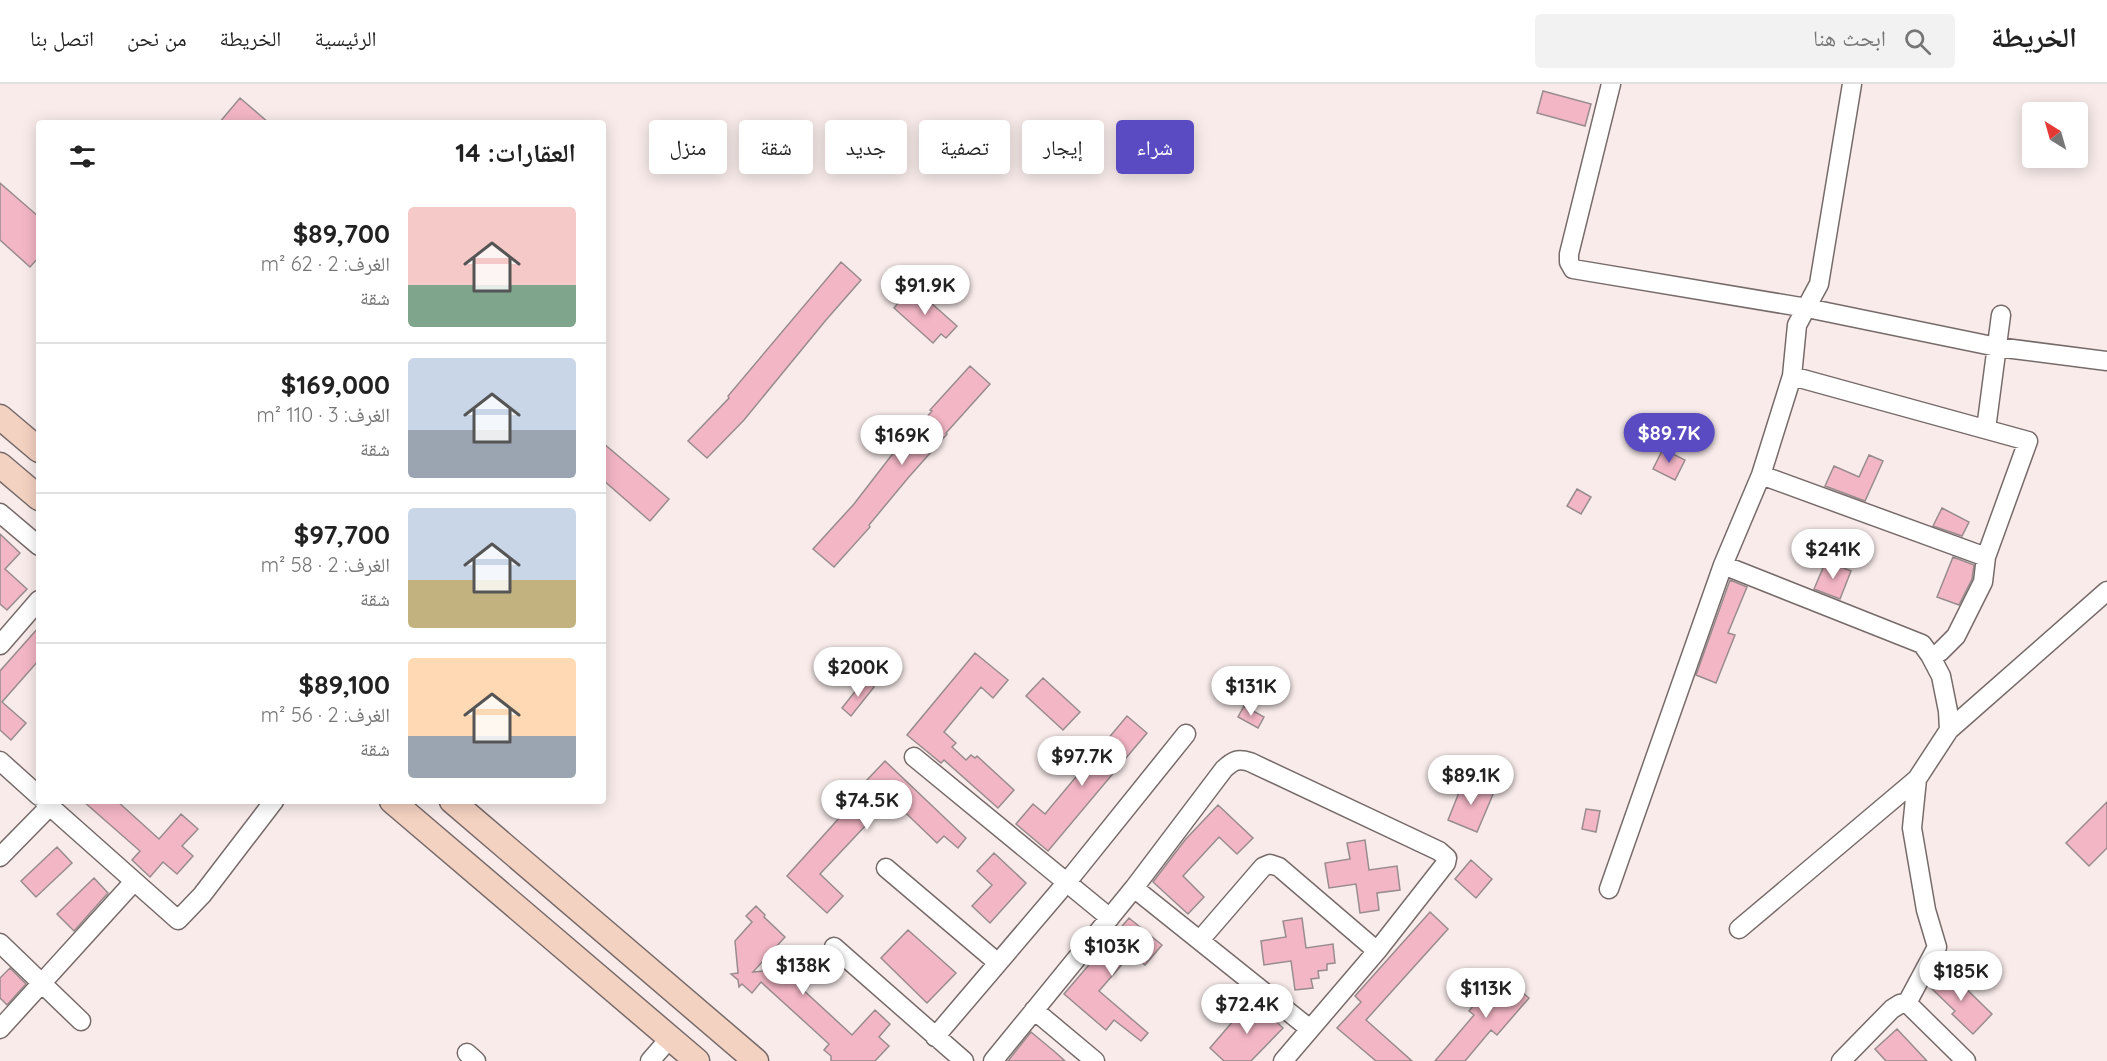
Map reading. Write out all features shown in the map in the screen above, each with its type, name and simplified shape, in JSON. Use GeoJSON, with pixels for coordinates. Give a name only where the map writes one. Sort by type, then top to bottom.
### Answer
{"type":"FeatureCollection","features":[{"type":"Feature","properties":{"kind":"street"},"geometry":{"type":"LineString","coordinates":[[1611,84],[1569,254],[1573,269],[1807,308],[1997,347],[2107,362]]}},
{"type":"Feature","properties":{"kind":"street"},"geometry":{"type":"LineString","coordinates":[[1609,889],[1723,565],[1761,475],[1792,376],[1797,325],[1819,284],[1852,84]]}},
{"type":"Feature","properties":{"kind":"street"},"geometry":{"type":"LineString","coordinates":[[1986,429],[2001,315]]}},
{"type":"Feature","properties":{"kind":"street"},"geometry":{"type":"LineString","coordinates":[[1792,376],[2028,441],[1986,557],[1983,582],[1956,636],[1940,652],[1930,655]]}},
{"type":"Feature","properties":{"kind":"street"},"geometry":{"type":"LineString","coordinates":[[0,417],[36,447]]}},
{"type":"Feature","properties":{"kind":"street"},"geometry":{"type":"LineString","coordinates":[[0,465],[36,495]]}},
{"type":"Feature","properties":{"kind":"street"},"geometry":{"type":"LineString","coordinates":[[1761,475],[1986,557]]}},
{"type":"Feature","properties":{"kind":"street"},"geometry":{"type":"LineString","coordinates":[[0,513],[36,543]]}},
{"type":"Feature","properties":{"kind":"street"},"geometry":{"type":"LineString","coordinates":[[1723,565],[1922,644],[1941,676],[1948,711],[1948,730]]}},
{"type":"Feature","properties":{"kind":"street"},"geometry":{"type":"LineString","coordinates":[[1739,929],[1917,779],[1948,730],[2107,591]]}},
{"type":"Feature","properties":{"kind":"street"},"geometry":{"type":"LineString","coordinates":[[0,645],[36,603]]}},
{"type":"Feature","properties":{"kind":"street"},"geometry":{"type":"LineString","coordinates":[[935,1037],[1066,882],[1186,734]]}},
{"type":"Feature","properties":{"kind":"street"},"geometry":{"type":"LineString","coordinates":[[914,757],[1110,918]]}},
{"type":"Feature","properties":{"kind":"street"},"geometry":{"type":"LineString","coordinates":[[993,1061],[1134,888],[1224,769],[1233,761],[1240,759],[1429,846],[1447,858],[1446,863],[1377,951],[1283,1061]]}},
{"type":"Feature","properties":{"kind":"street"},"geometry":{"type":"LineString","coordinates":[[0,761],[36,794]]}},
{"type":"Feature","properties":{"kind":"street"},"geometry":{"type":"LineString","coordinates":[[1907,1003],[1937,947],[1926,910],[1913,837],[1917,779]]}},
{"type":"Feature","properties":{"kind":"street"},"geometry":{"type":"LineString","coordinates":[[0,857],[42,804]]}},
{"type":"Feature","properties":{"kind":"street"},"geometry":{"type":"LineString","coordinates":[[47,804],[178,920],[202,895],[272,804]]}},
{"type":"Feature","properties":{"kind":"street"},"geometry":{"type":"LineString","coordinates":[[396,804],[697,1061]]}},
{"type":"Feature","properties":{"kind":"street"},"geometry":{"type":"LineString","coordinates":[[456,804],[756,1061]]}},
{"type":"Feature","properties":{"kind":"street"},"geometry":{"type":"LineString","coordinates":[[1200,940],[1263,867],[1270,864],[1279,867],[1377,951]]}},
{"type":"Feature","properties":{"kind":"street"},"geometry":{"type":"LineString","coordinates":[[886,868],[998,963]]}},
{"type":"Feature","properties":{"kind":"street"},"geometry":{"type":"LineString","coordinates":[[0,1029],[130,886]]}},
{"type":"Feature","properties":{"kind":"street"},"geometry":{"type":"LineString","coordinates":[[1134,888],[1310,1029]]}},
{"type":"Feature","properties":{"kind":"street"},"geometry":{"type":"LineString","coordinates":[[546,931],[571,903]]}},
{"type":"Feature","properties":{"kind":"street"},"geometry":{"type":"LineString","coordinates":[[0,943],[81,1021]]}},
{"type":"Feature","properties":{"kind":"street"},"geometry":{"type":"LineString","coordinates":[[834,947],[964,1061]]}},
{"type":"Feature","properties":{"kind":"street"},"geometry":{"type":"LineString","coordinates":[[1841,1061],[1892,1009],[1907,1003]]}},
{"type":"Feature","properties":{"kind":"street"},"geometry":{"type":"LineString","coordinates":[[1907,1003],[1966,1061]]}},
{"type":"Feature","properties":{"kind":"street"},"geometry":{"type":"LineString","coordinates":[[1034,1010],[1095,1061]]}},
{"type":"Feature","properties":{"kind":"street"},"geometry":{"type":"LineString","coordinates":[[650,1061],[670,1038]]}},
{"type":"Feature","properties":{"kind":"building"},"geometry":{"type":"Polygon","coordinates":[[[1543,91],[1591,104],[1585,126],[1537,113],[1543,91]]]}},
{"type":"Feature","properties":{"kind":"building"},"geometry":{"type":"Polygon","coordinates":[[[240,98],[266,120],[222,120],[240,98]]]}},
{"type":"Feature","properties":{"kind":"building"},"geometry":{"type":"Polygon","coordinates":[[[0,183],[36,214],[36,260],[30,267],[0,240],[0,183]]]}},
{"type":"Feature","properties":{"kind":"building"},"geometry":{"type":"Polygon","coordinates":[[[841,262],[861,280],[744,420],[707,458],[688,441],[729,398],[728,396],[841,262]]]}},
{"type":"Feature","properties":{"kind":"building"},"geometry":{"type":"Polygon","coordinates":[[[912,286],[957,326],[946,338],[941,334],[933,343],[894,308],[912,286]]]}},
{"type":"Feature","properties":{"kind":"building"},"geometry":{"type":"Polygon","coordinates":[[[970,366],[990,384],[834,567],[813,549],[854,504],[891,456],[970,366]]]}},
{"type":"Feature","properties":{"kind":"building"},"geometry":{"type":"Polygon","coordinates":[[[606,446],[669,499],[650,521],[606,483],[606,446]]]}},
{"type":"Feature","properties":{"kind":"building"},"geometry":{"type":"Polygon","coordinates":[[[1663,449],[1685,460],[1675,480],[1653,469],[1663,449]]]}},
{"type":"Feature","properties":{"kind":"building"},"geometry":{"type":"Polygon","coordinates":[[[1869,455],[1883,461],[1865,501],[1825,486],[1834,466],[1859,477],[1869,455]]]}},
{"type":"Feature","properties":{"kind":"building"},"geometry":{"type":"Polygon","coordinates":[[[1577,489],[1591,497],[1581,514],[1567,506],[1577,489]]]}},
{"type":"Feature","properties":{"kind":"building"},"geometry":{"type":"Polygon","coordinates":[[[1942,508],[1969,522],[1962,536],[1933,526],[1942,508]]]}},
{"type":"Feature","properties":{"kind":"building"},"geometry":{"type":"Polygon","coordinates":[[[0,534],[20,553],[5,569],[27,589],[7,610],[0,604],[0,534]]]}},
{"type":"Feature","properties":{"kind":"building"},"geometry":{"type":"Polygon","coordinates":[[[1953,557],[1974,565],[1972,579],[1959,605],[1937,597],[1953,557]]]}},
{"type":"Feature","properties":{"kind":"building"},"geometry":{"type":"Polygon","coordinates":[[[1826,561],[1851,571],[1840,599],[1814,589],[1826,561]]]}},
{"type":"Feature","properties":{"kind":"building"},"geometry":{"type":"Polygon","coordinates":[[[1730,580],[1747,587],[1728,633],[1735,635],[1716,683],[1696,675],[1730,580]]]}},
{"type":"Feature","properties":{"kind":"building"},"geometry":{"type":"Polygon","coordinates":[[[36,630],[36,663],[2,702],[26,723],[11,740],[0,730],[0,671],[36,630]]]}},
{"type":"Feature","properties":{"kind":"building"},"geometry":{"type":"Polygon","coordinates":[[[975,653],[1008,680],[993,698],[981,687],[944,732],[956,743],[952,747],[966,760],[971,755],[975,758],[977,756],[1014,790],[998,808],[944,760],[941,763],[907,735],[975,653]]]}},
{"type":"Feature","properties":{"kind":"building"},"geometry":{"type":"Polygon","coordinates":[[[879,659],[890,668],[877,682],[866,673],[879,659]]]}},
{"type":"Feature","properties":{"kind":"building"},"geometry":{"type":"Polygon","coordinates":[[[1043,678],[1080,712],[1063,730],[1026,696],[1043,678]]]}},
{"type":"Feature","properties":{"kind":"building"},"geometry":{"type":"Polygon","coordinates":[[[865,679],[874,687],[851,716],[842,708],[865,679]]]}},
{"type":"Feature","properties":{"kind":"building"},"geometry":{"type":"Polygon","coordinates":[[[1244,706],[1264,717],[1258,728],[1238,717],[1244,706]]]}},
{"type":"Feature","properties":{"kind":"building"},"geometry":{"type":"Polygon","coordinates":[[[1127,716],[1147,733],[1048,851],[1016,824],[1033,804],[1045,814],[1127,716]]]}},
{"type":"Feature","properties":{"kind":"building"},"geometry":{"type":"Polygon","coordinates":[[[885,761],[966,838],[958,848],[944,836],[937,843],[887,795],[863,820],[867,824],[820,874],[843,896],[827,913],[787,876],[850,806],[846,802],[885,761]]]}},
{"type":"Feature","properties":{"kind":"building"},"geometry":{"type":"Polygon","coordinates":[[[1464,780],[1494,792],[1477,832],[1448,820],[1464,780]]]}},
{"type":"Feature","properties":{"kind":"building"},"geometry":{"type":"Polygon","coordinates":[[[2107,802],[2107,848],[2089,866],[2066,843],[2107,802]]]}},
{"type":"Feature","properties":{"kind":"building"},"geometry":{"type":"Polygon","coordinates":[[[86,804],[120,804],[159,839],[181,814],[198,829],[182,846],[193,856],[177,874],[163,862],[150,877],[132,860],[140,851],[86,804]]]}},
{"type":"Feature","properties":{"kind":"building"},"geometry":{"type":"Polygon","coordinates":[[[1218,805],[1253,838],[1237,854],[1219,837],[1183,876],[1204,897],[1188,914],[1153,882],[1185,840],[1218,805]]]}},
{"type":"Feature","properties":{"kind":"building"},"geometry":{"type":"Polygon","coordinates":[[[1586,809],[1600,811],[1596,832],[1582,829],[1586,809]]]}},
{"type":"Feature","properties":{"kind":"building"},"geometry":{"type":"Polygon","coordinates":[[[1365,840],[1369,870],[1397,866],[1400,890],[1377,893],[1379,910],[1360,913],[1356,884],[1329,888],[1325,863],[1350,859],[1347,843],[1365,840]]]}},
{"type":"Feature","properties":{"kind":"building"},"geometry":{"type":"Polygon","coordinates":[[[57,847],[72,863],[36,897],[21,881],[57,847]]]}},
{"type":"Feature","properties":{"kind":"building"},"geometry":{"type":"Polygon","coordinates":[[[994,853],[1026,883],[990,923],[972,906],[992,885],[977,871],[994,853]]]}},
{"type":"Feature","properties":{"kind":"building"},"geometry":{"type":"Polygon","coordinates":[[[1471,860],[1492,879],[1476,898],[1455,879],[1471,860]]]}},
{"type":"Feature","properties":{"kind":"building"},"geometry":{"type":"Polygon","coordinates":[[[94,878],[108,893],[74,931],[57,914],[94,878]]]}},
{"type":"Feature","properties":{"kind":"building"},"geometry":{"type":"Polygon","coordinates":[[[756,906],[785,937],[753,972],[786,969],[787,975],[852,1035],[875,1010],[890,1024],[879,1037],[889,1046],[875,1061],[831,1061],[831,1056],[824,1050],[829,1044],[761,982],[752,993],[742,984],[739,987],[738,980],[731,974],[738,973],[735,941],[752,922],[746,916],[756,906]]]}},
{"type":"Feature","properties":{"kind":"building"},"geometry":{"type":"Polygon","coordinates":[[[1430,912],[1448,929],[1366,1020],[1412,1061],[1376,1061],[1337,1028],[1361,1002],[1355,996],[1430,912]]]}},
{"type":"Feature","properties":{"kind":"building"},"geometry":{"type":"Polygon","coordinates":[[[1129,918],[1162,945],[1145,965],[1131,954],[1099,991],[1148,1033],[1141,1041],[1114,1020],[1106,1030],[1064,994],[1129,918]]]}},
{"type":"Feature","properties":{"kind":"building"},"geometry":{"type":"Polygon","coordinates":[[[1302,918],[1306,948],[1333,944],[1335,963],[1327,964],[1327,970],[1318,971],[1319,978],[1311,979],[1313,988],[1295,990],[1291,961],[1264,965],[1261,941],[1286,937],[1283,921],[1302,918]]]}},
{"type":"Feature","properties":{"kind":"building"},"geometry":{"type":"Polygon","coordinates":[[[908,930],[956,973],[927,1003],[881,958],[908,930]]]}},
{"type":"Feature","properties":{"kind":"building"},"geometry":{"type":"Polygon","coordinates":[[[10,968],[26,984],[7,1005],[0,998],[0,978],[10,968]]]}},
{"type":"Feature","properties":{"kind":"building"},"geometry":{"type":"Polygon","coordinates":[[[1947,970],[1992,1014],[1973,1034],[1952,1014],[1955,1011],[1930,987],[1947,970]]]}},
{"type":"Feature","properties":{"kind":"building"},"geometry":{"type":"Polygon","coordinates":[[[1500,974],[1529,998],[1497,1035],[1491,1030],[1465,1061],[1435,1061],[1474,1015],[1469,1011],[1500,974]]]}},
{"type":"Feature","properties":{"kind":"building"},"geometry":{"type":"Polygon","coordinates":[[[1252,999],[1283,1028],[1251,1061],[1224,1061],[1210,1048],[1252,999]]]}},
{"type":"Feature","properties":{"kind":"building"},"geometry":{"type":"Polygon","coordinates":[[[1897,1029],[1927,1061],[1886,1061],[1875,1049],[1897,1029]]]}},
{"type":"Feature","properties":{"kind":"building"},"geometry":{"type":"Polygon","coordinates":[[[1031,1032],[1055,1052],[1065,1061],[1008,1061],[1031,1032]]]}}]}
